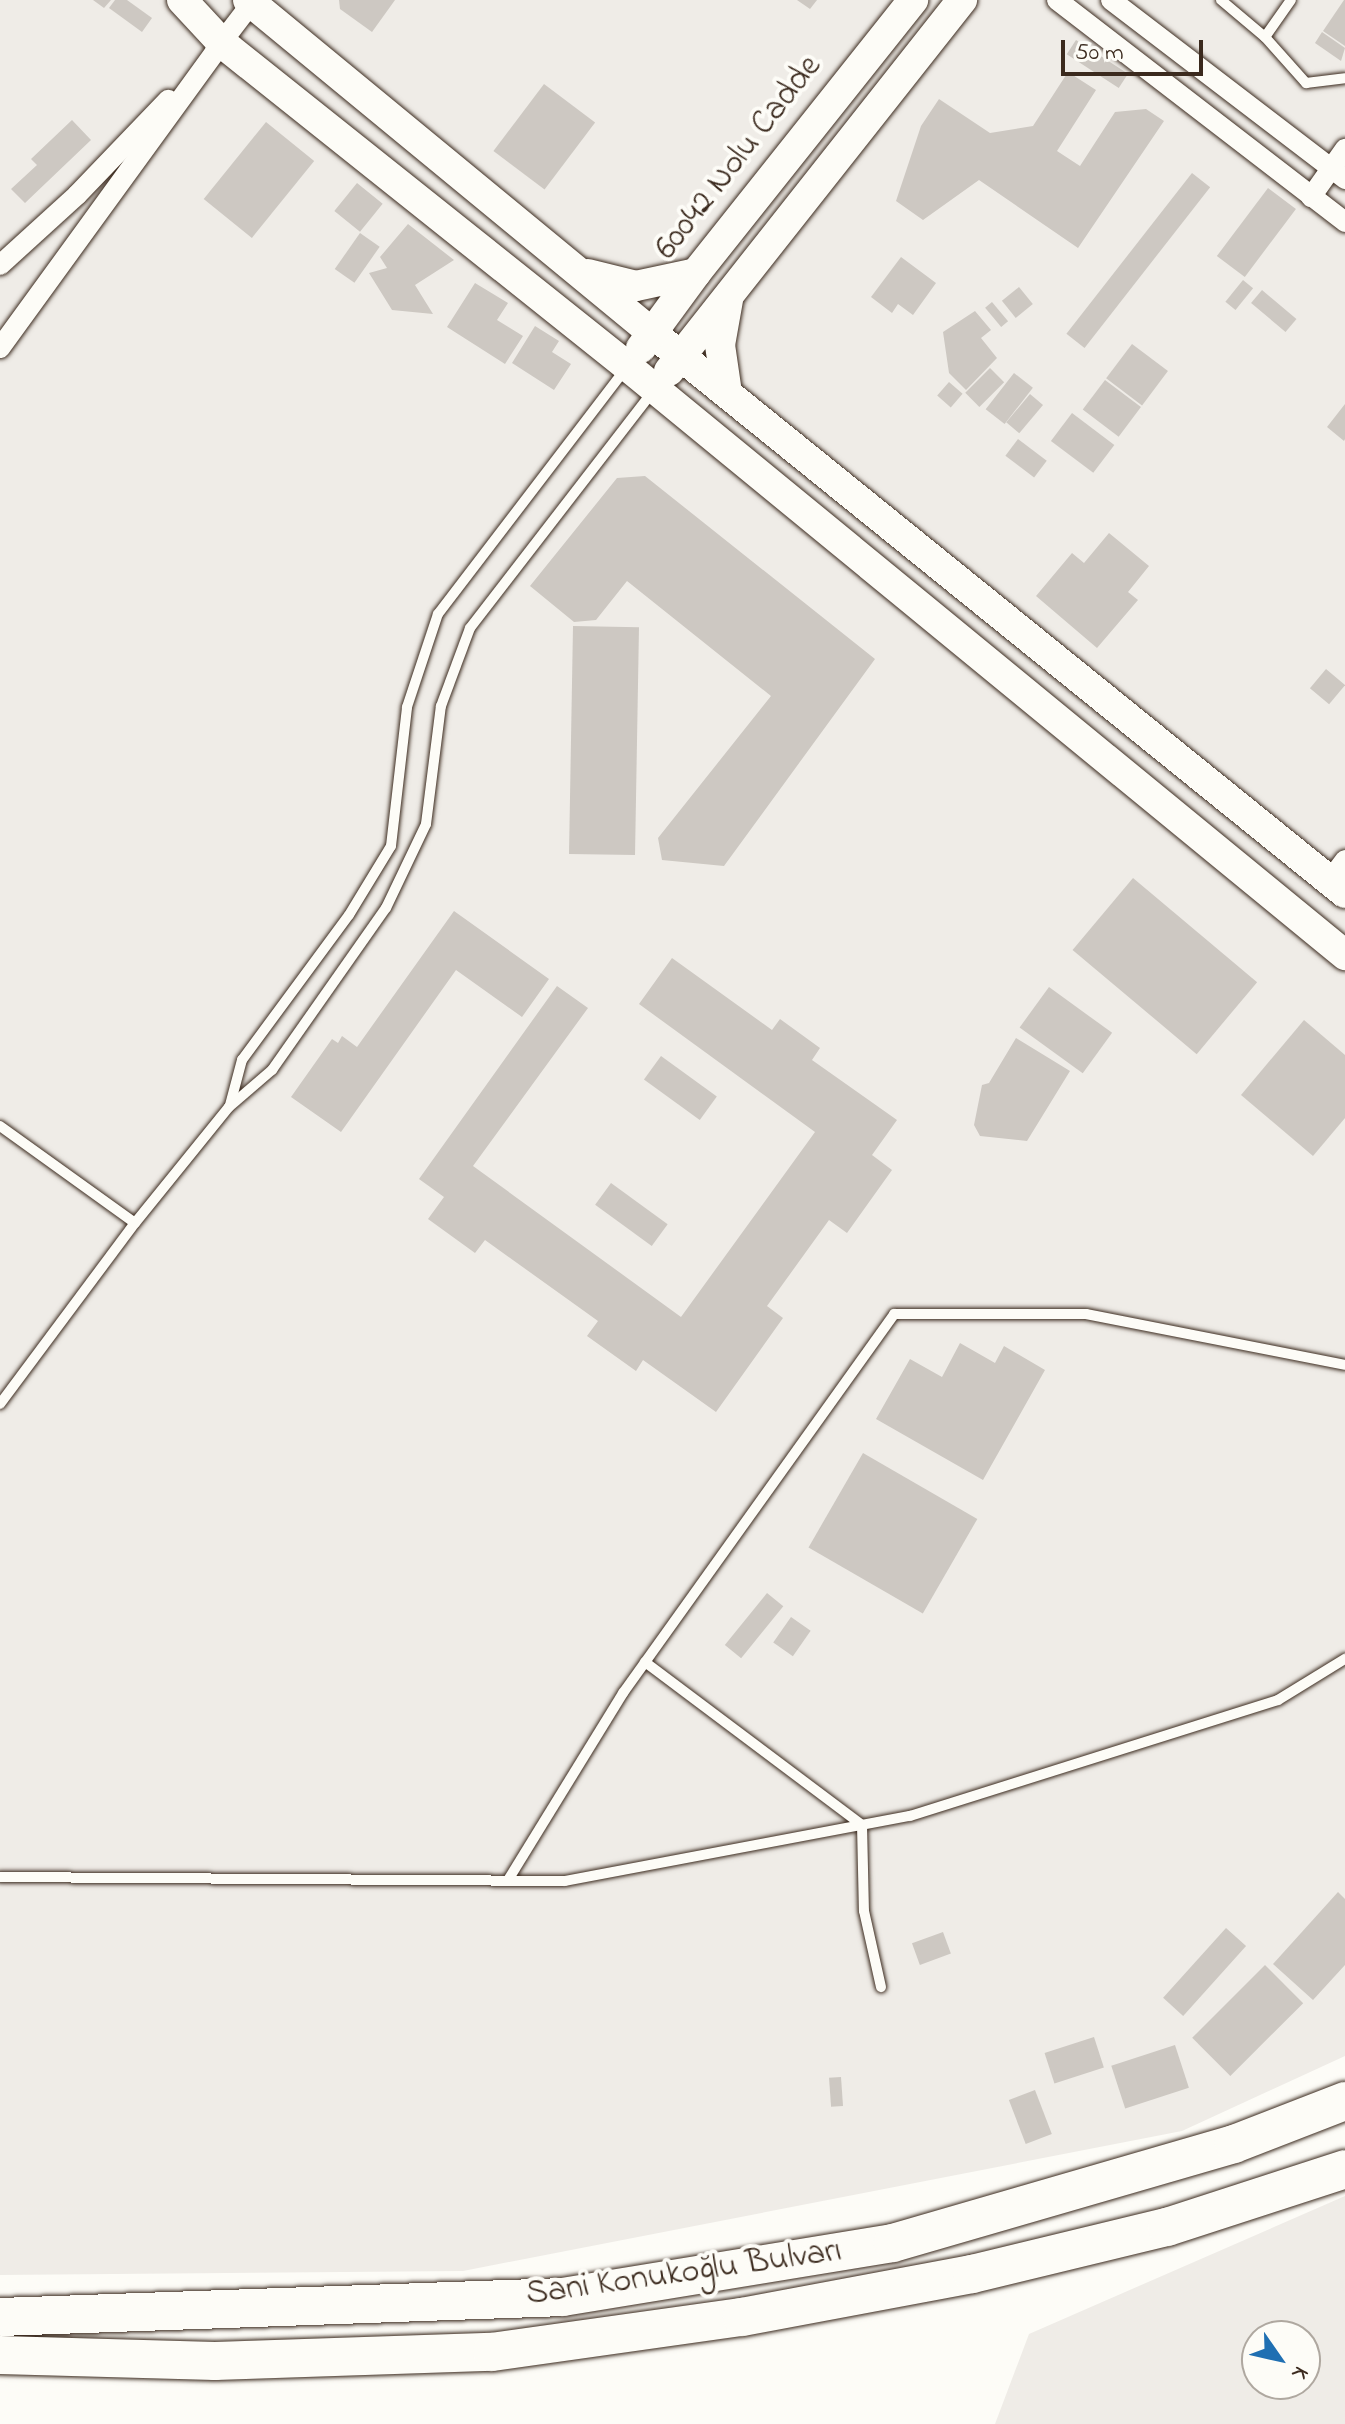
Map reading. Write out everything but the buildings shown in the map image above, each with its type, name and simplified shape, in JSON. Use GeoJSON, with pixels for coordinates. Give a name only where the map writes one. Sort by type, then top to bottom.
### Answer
{"type":"FeatureCollection","features":[{"type":"Feature","properties":{"kind":"highway","name":"Sani Konukoğlu Bulvarı"},"geometry":{"type":"LineString","coordinates":[[0,2317],[563,2297],[893,2243],[1234,2144],[1345,2101]]}},
{"type":"Feature","properties":{"kind":"highway","name":"Sani Konukoğlu Bulvarı"},"geometry":{"type":"LineString","coordinates":[[0,2355],[215,2361],[492,2352],[742,2317],[972,2274],[1167,2227],[1345,2169]]}},
{"type":"Feature","properties":{"kind":"main road"},"geometry":{"type":"LineString","coordinates":[[182,0],[222,43],[627,366],[1345,955]]}},
{"type":"Feature","properties":{"kind":"main road","name":"60042 Nolu Cadde"},"geometry":{"type":"LineString","coordinates":[[627,366],[696,273],[913,0]]}},
{"type":"Feature","properties":{"kind":"main road"},"geometry":{"type":"LineString","coordinates":[[655,389],[962,0]]}},
{"type":"Feature","properties":{"kind":"main road"},"geometry":{"type":"LineString","coordinates":[[251,1],[681,356],[1340,877]]}},
{"type":"Feature","properties":{"kind":"main road"},"geometry":{"type":"LineString","coordinates":[[577,271],[636,286],[696,273]]}},
{"type":"Feature","properties":{"kind":"main road"},"geometry":{"type":"LineString","coordinates":[[727,393],[720,345],[729,294]]}},
{"type":"Feature","properties":{"kind":"street"},"geometry":{"type":"LineString","coordinates":[[1057,0],[1345,222]]}},
{"type":"Feature","properties":{"kind":"street"},"geometry":{"type":"LineString","coordinates":[[1111,0],[1338,174]]}},
{"type":"Feature","properties":{"kind":"street"},"geometry":{"type":"LineString","coordinates":[[0,348],[251,1]]}},
{"type":"Feature","properties":{"kind":"street"},"geometry":{"type":"LineString","coordinates":[[0,265],[77,195],[222,43]]}},
{"type":"Feature","properties":{"kind":"street"},"geometry":{"type":"LineString","coordinates":[[1311,197],[1338,174],[1345,149]]}},
{"type":"Feature","properties":{"kind":"lane"},"geometry":{"type":"LineString","coordinates":[[1221,0],[1265,37],[1306,83],[1345,78]]}},
{"type":"Feature","properties":{"kind":"lane"},"geometry":{"type":"LineString","coordinates":[[1265,37],[1291,0]]}},
{"type":"Feature","properties":{"kind":"lane"},"geometry":{"type":"LineString","coordinates":[[229,1107],[242,1060],[349,915],[391,846],[407,707],[438,614],[627,366]]}},
{"type":"Feature","properties":{"kind":"lane"},"geometry":{"type":"LineString","coordinates":[[0,1404],[135,1223],[229,1107],[272,1070],[386,908],[426,824],[441,706],[470,628],[655,389]]}},
{"type":"Feature","properties":{"kind":"lane"},"geometry":{"type":"LineString","coordinates":[[0,1126],[135,1223]]}},
{"type":"Feature","properties":{"kind":"lane"},"geometry":{"type":"LineString","coordinates":[[508,1880],[645,1662],[894,1314],[1086,1314],[1345,1365]]}},
{"type":"Feature","properties":{"kind":"lane"},"geometry":{"type":"LineString","coordinates":[[0,1877],[565,1881],[910,1816],[1278,1700],[1345,1659]]}},
{"type":"Feature","properties":{"kind":"lane"},"geometry":{"type":"LineString","coordinates":[[645,1662],[862,1825]]}},
{"type":"Feature","properties":{"kind":"lane"},"geometry":{"type":"LineString","coordinates":[[862,1825],[864,1911],[881,1987]]}},
{"type":"Feature","properties":{"kind":"shaded area"},"geometry":{"type":"Polygon","coordinates":[[[0,0],[1345,0],[1345,2056],[1182,2131],[463,2271],[0,2275],[0,0]]]}},
{"type":"Feature","properties":{"kind":"shaded area"},"geometry":{"type":"Polygon","coordinates":[[[1345,2196],[1345,2424],[995,2424],[1029,2334],[1345,2196]]]}}]}
